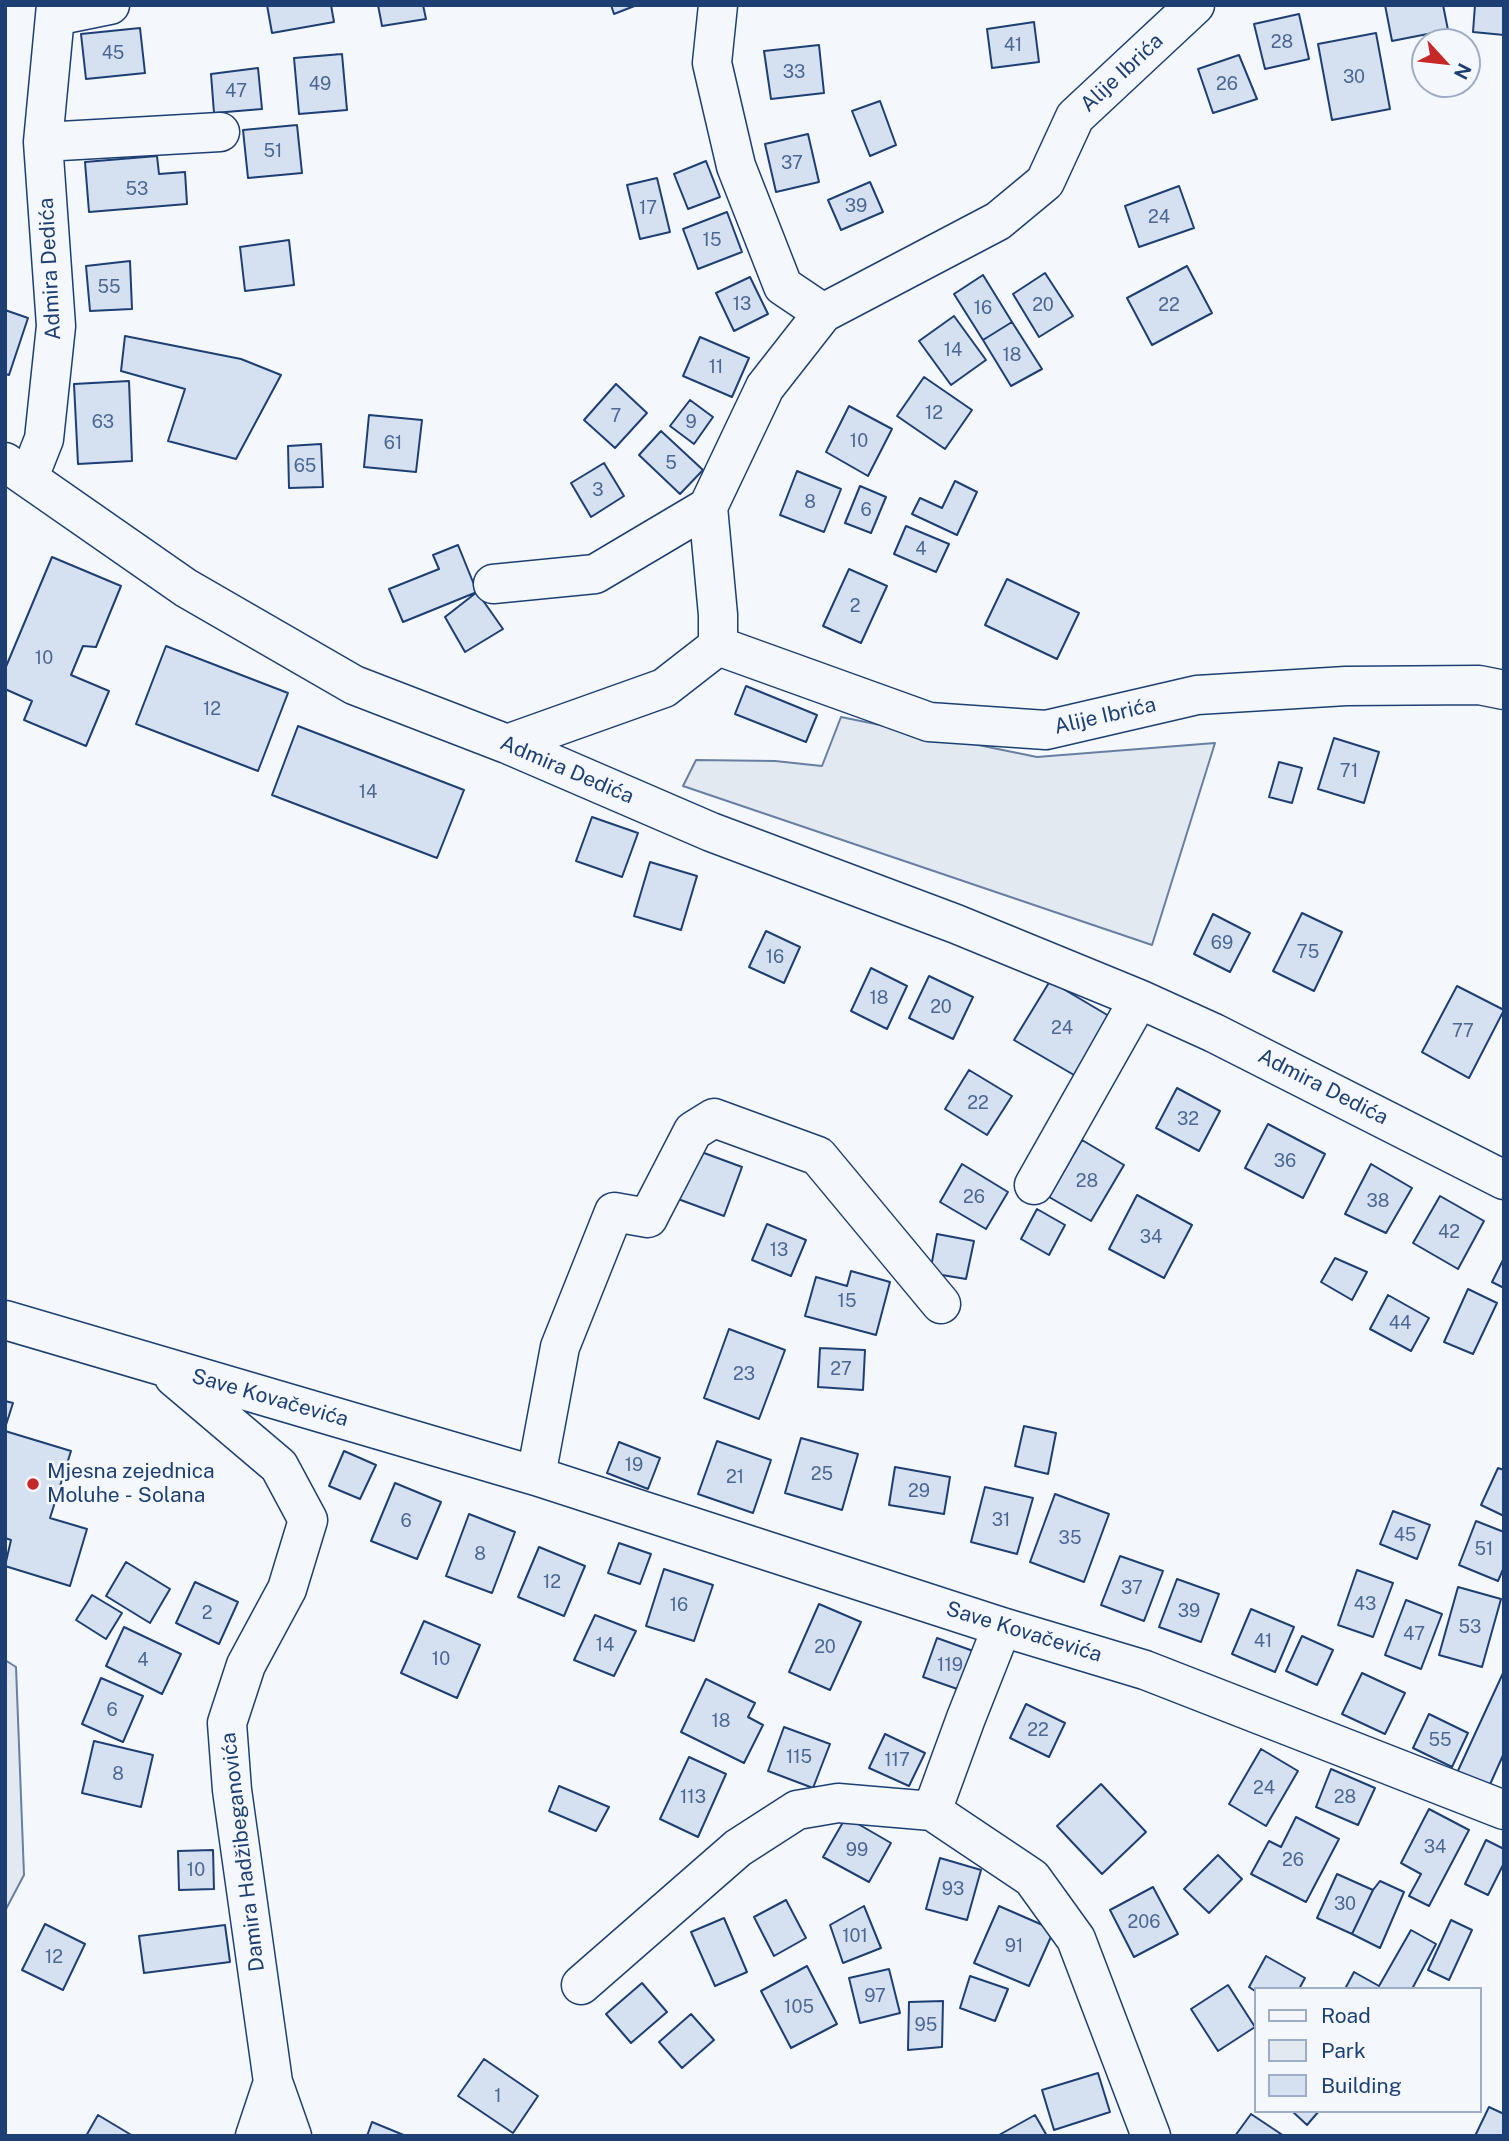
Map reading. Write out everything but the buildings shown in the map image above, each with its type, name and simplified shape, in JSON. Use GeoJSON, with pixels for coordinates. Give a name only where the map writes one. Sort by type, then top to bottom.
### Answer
{"type":"FeatureCollection","features":[{"type":"Feature","properties":{"kind":"street","name":"Admira Dedića"},"geometry":{"type":"LineString","coordinates":[[110,5],[56,11],[43,142],[56,326],[44,439],[17,469],[186,588],[354,685],[507,744],[711,832],[956,923],[1139,999],[1214,1032],[1504,1180]]}},
{"type":"Feature","properties":{"kind":"street"},"geometry":{"type":"LineString","coordinates":[[718,5],[712,63],[736,166],[783,286],[823,313]]}},
{"type":"Feature","properties":{"kind":"street","name":"Alije Ibrića"},"geometry":{"type":"LineString","coordinates":[[708,508],[765,387],[823,313],[998,222],[1045,182],[1075,117],[1195,5]]}},
{"type":"Feature","properties":{"kind":"street"},"geometry":{"type":"LineString","coordinates":[[43,142],[220,131]]}},
{"type":"Feature","properties":{"kind":"street"},"geometry":{"type":"LineString","coordinates":[[493,584],[595,574],[708,508],[718,615],[718,646],[664,688],[507,744]]}},
{"type":"Feature","properties":{"kind":"street","name":"Alije Ibrića"},"geometry":{"type":"LineString","coordinates":[[718,646],[929,722],[1046,730],[1197,695],[1346,686],[1479,685],[1504,690]]}},
{"type":"Feature","properties":{"kind":"street"},"geometry":{"type":"LineString","coordinates":[[1034,1185],[1139,999]]}},
{"type":"Feature","properties":{"kind":"street"},"geometry":{"type":"LineString","coordinates":[[536,1476],[560,1347],[614,1212],[648,1218],[693,1130],[715,1118],[818,1156],[941,1304]]}},
{"type":"Feature","properties":{"kind":"street","name":"Save Kovačevića"},"geometry":{"type":"LineString","coordinates":[[5,1320],[536,1476],[1002,1627],[1145,1670],[1504,1810]]}},
{"type":"Feature","properties":{"kind":"street","name":"Damira Hadžibeganovića"},"geometry":{"type":"LineString","coordinates":[[159,1366],[279,1466],[309,1520],[287,1589],[246,1665],[227,1724],[232,1790],[272,2082],[292,2136]]}},
{"type":"Feature","properties":{"kind":"street"},"geometry":{"type":"LineString","coordinates":[[932,1811],[965,1718],[1002,1627]]}},
{"type":"Feature","properties":{"kind":"street"},"geometry":{"type":"LineString","coordinates":[[581,1985],[738,1848],[797,1810],[838,1803],[932,1811],[1032,1878],[1076,1939],[1151,2136]]}},
{"type":"Feature","properties":{"kind":"street","name":"Damira Hadžibeganovića"},"geometry":{"type":"LineString","coordinates":[[255,2136],[272,2082]]}},
{"type":"Feature","properties":{"kind":"green space"},"geometry":{"type":"Polygon","coordinates":[[[841,717],[1037,757],[1215,743],[1152,945],[683,786],[696,760],[775,761],[822,766],[841,717]]]}},
{"type":"Feature","properties":{"kind":"green space"},"geometry":{"type":"Polygon","coordinates":[[[5,1660],[16,1667],[24,1875],[5,1911],[5,1660]]]}},
{"type":"Feature","properties":{"kind":"place","name":"Mjesna zejednica Moluhe - Solana"},"geometry":{"type":"Point","coordinates":[33,1484]}}]}
